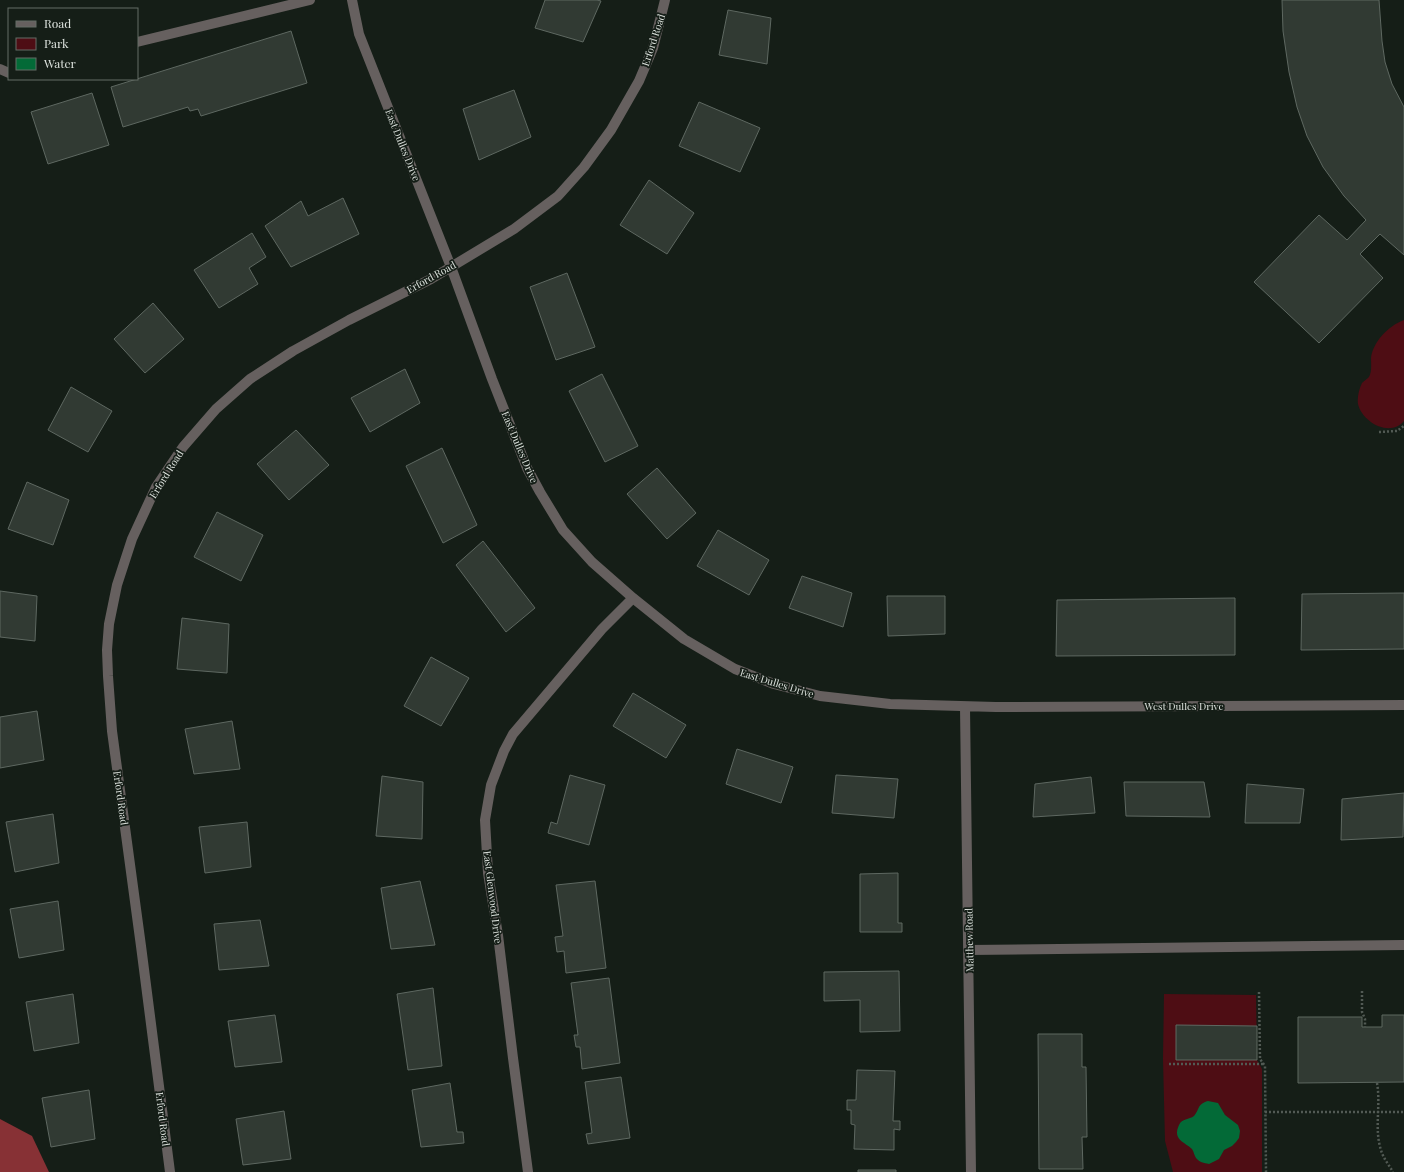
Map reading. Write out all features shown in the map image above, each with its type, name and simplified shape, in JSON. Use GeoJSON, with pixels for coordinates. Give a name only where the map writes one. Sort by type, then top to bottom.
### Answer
{"type":"FeatureCollection","features":[{"type":"Feature","properties":{"kind":"street"},"geometry":{"type":"LineString","coordinates":[[138,42],[310,0]]}},
{"type":"Feature","properties":{"kind":"street","name":"East Dulles Drive"},"geometry":{"type":"LineString","coordinates":[[352,0],[359,34],[451,267],[489,371],[527,468],[563,530],[592,562],[632,598],[684,639],[735,669],[774,684],[828,697],[890,704],[965,707]]}},
{"type":"Feature","properties":{"kind":"street","name":"Erford Road"},"geometry":{"type":"LineString","coordinates":[[170,1172],[112,731],[108,676],[110,624],[120,577],[132,539],[156,487],[183,447],[216,409],[250,379],[292,351],[349,320],[431,279],[514,229],[558,196],[584,167],[611,130],[639,81],[652,48],[665,0]]}},
{"type":"Feature","properties":{"kind":"street","name":"East Glenwood Drive"},"geometry":{"type":"LineString","coordinates":[[528,1172],[498,935],[488,873],[485,820],[491,785],[504,751],[513,734],[602,629],[632,598]]}},
{"type":"Feature","properties":{"kind":"street","name":"West Dulles Drive"},"geometry":{"type":"LineString","coordinates":[[965,707],[1404,705]]}},
{"type":"Feature","properties":{"kind":"street","name":"Matthew Road"},"geometry":{"type":"LineString","coordinates":[[965,707],[971,1172]]}},
{"type":"Feature","properties":{"kind":"street"},"geometry":{"type":"LineString","coordinates":[[969,950],[1404,945]]}},
{"type":"Feature","properties":{"kind":"path"},"geometry":{"type":"LineString","coordinates":[[1380,432],[1397,431],[1404,426]]}},
{"type":"Feature","properties":{"kind":"path"},"geometry":{"type":"LineString","coordinates":[[1362,991],[1362,1012],[1365,1019],[1365,1027]]}},
{"type":"Feature","properties":{"kind":"path"},"geometry":{"type":"LineString","coordinates":[[1259,992],[1260,1059],[1264,1064],[1266,1172]]}},
{"type":"Feature","properties":{"kind":"path"},"geometry":{"type":"LineString","coordinates":[[1169,1064],[1264,1064]]}},
{"type":"Feature","properties":{"kind":"path"},"geometry":{"type":"LineString","coordinates":[[1377,1083],[1378,1128],[1381,1152],[1393,1172]]}},
{"type":"Feature","properties":{"kind":"path"},"geometry":{"type":"LineString","coordinates":[[1265,1112],[1404,1112]]}},
{"type":"Feature","properties":{"kind":"green space"},"geometry":{"type":"Polygon","coordinates":[[[1404,320],[1404,421],[1398,426],[1384,428],[1377,426],[1365,417],[1358,404],[1358,394],[1362,383],[1370,375],[1372,352],[1378,341],[1387,330],[1404,320]]]}},
{"type":"Feature","properties":{"kind":"green space"},"geometry":{"type":"Polygon","coordinates":[[[1164,994],[1256,995],[1257,1060],[1262,1069],[1262,1172],[1173,1172],[1165,1141],[1163,1059],[1164,994]]]}},
{"type":"Feature","properties":{"kind":"shaded area"},"geometry":{"type":"Polygon","coordinates":[[[0,1119],[32,1136],[49,1172],[0,1172],[0,1119]]]}},
{"type":"Feature","properties":{"kind":"water"},"geometry":{"type":"Polygon","coordinates":[[[1208,1101],[1218,1103],[1225,1115],[1238,1125],[1240,1131],[1239,1138],[1236,1142],[1224,1150],[1219,1159],[1209,1164],[1197,1159],[1192,1149],[1180,1140],[1177,1134],[1180,1123],[1194,1116],[1200,1105],[1208,1101]]]}},
{"type":"Feature","properties":{"kind":"building"},"geometry":{"type":"Polygon","coordinates":[[[545,0],[601,1],[583,42],[535,28],[545,0]]]}},
{"type":"Feature","properties":{"kind":"building"},"geometry":{"type":"Polygon","coordinates":[[[1282,0],[1379,0],[1385,62],[1392,84],[1404,107],[1404,255],[1380,234],[1360,254],[1383,278],[1319,343],[1254,282],[1319,215],[1347,240],[1366,220],[1344,196],[1323,167],[1307,136],[1297,107],[1289,72],[1283,31],[1282,0]]]}},
{"type":"Feature","properties":{"kind":"building"},"geometry":{"type":"Polygon","coordinates":[[[728,10],[771,18],[767,64],[719,55],[728,10]]]}},
{"type":"Feature","properties":{"kind":"building"},"geometry":{"type":"Polygon","coordinates":[[[291,31],[307,83],[201,116],[198,109],[190,111],[188,107],[123,127],[111,87],[138,80],[138,79],[291,31]]]}},
{"type":"Feature","properties":{"kind":"building"},"geometry":{"type":"Polygon","coordinates":[[[514,90],[531,137],[479,160],[463,109],[514,90]]]}},
{"type":"Feature","properties":{"kind":"building"},"geometry":{"type":"Polygon","coordinates":[[[92,93],[109,145],[48,164],[31,112],[92,93]]]}},
{"type":"Feature","properties":{"kind":"building"},"geometry":{"type":"Polygon","coordinates":[[[699,102],[760,128],[740,172],[679,146],[699,102]]]}},
{"type":"Feature","properties":{"kind":"building"},"geometry":{"type":"Polygon","coordinates":[[[649,180],[694,213],[667,254],[620,225],[649,180]]]}},
{"type":"Feature","properties":{"kind":"building"},"geometry":{"type":"Polygon","coordinates":[[[343,198],[359,234],[291,267],[265,226],[301,201],[308,216],[343,198]]]}},
{"type":"Feature","properties":{"kind":"building"},"geometry":{"type":"Polygon","coordinates":[[[252,233],[266,257],[249,268],[258,284],[219,308],[194,270],[252,233]]]}},
{"type":"Feature","properties":{"kind":"building"},"geometry":{"type":"Polygon","coordinates":[[[567,273],[595,347],[556,360],[530,287],[567,273]]]}},
{"type":"Feature","properties":{"kind":"building"},"geometry":{"type":"Polygon","coordinates":[[[153,303],[184,339],[145,373],[114,339],[153,303]]]}},
{"type":"Feature","properties":{"kind":"building"},"geometry":{"type":"Polygon","coordinates":[[[405,369],[420,403],[370,432],[351,398],[405,369]]]}},
{"type":"Feature","properties":{"kind":"building"},"geometry":{"type":"Polygon","coordinates":[[[602,374],[638,446],[605,462],[569,391],[602,374]]]}},
{"type":"Feature","properties":{"kind":"building"},"geometry":{"type":"Polygon","coordinates":[[[71,387],[112,411],[88,452],[48,430],[71,387]]]}},
{"type":"Feature","properties":{"kind":"building"},"geometry":{"type":"Polygon","coordinates":[[[296,430],[329,465],[289,500],[257,464],[296,430]]]}},
{"type":"Feature","properties":{"kind":"building"},"geometry":{"type":"Polygon","coordinates":[[[442,448],[477,525],[443,543],[406,466],[442,448]]]}},
{"type":"Feature","properties":{"kind":"building"},"geometry":{"type":"Polygon","coordinates":[[[657,468],[696,513],[667,539],[627,494],[657,468]]]}},
{"type":"Feature","properties":{"kind":"building"},"geometry":{"type":"Polygon","coordinates":[[[27,482],[69,500],[53,545],[8,529],[27,482]]]}},
{"type":"Feature","properties":{"kind":"building"},"geometry":{"type":"Polygon","coordinates":[[[217,512],[263,535],[241,581],[194,557],[217,512]]]}},
{"type":"Feature","properties":{"kind":"building"},"geometry":{"type":"Polygon","coordinates":[[[718,530],[769,560],[749,595],[697,566],[718,530]]]}},
{"type":"Feature","properties":{"kind":"building"},"geometry":{"type":"Polygon","coordinates":[[[483,541],[535,608],[506,632],[456,565],[483,541]]]}},
{"type":"Feature","properties":{"kind":"building"},"geometry":{"type":"Polygon","coordinates":[[[802,576],[852,593],[843,627],[789,608],[802,576]]]}},
{"type":"Feature","properties":{"kind":"building"},"geometry":{"type":"Polygon","coordinates":[[[0,591],[37,596],[35,641],[0,637],[0,591]]]}},
{"type":"Feature","properties":{"kind":"building"},"geometry":{"type":"Polygon","coordinates":[[[1404,593],[1404,649],[1301,650],[1302,594],[1404,593]]]}},
{"type":"Feature","properties":{"kind":"building"},"geometry":{"type":"Polygon","coordinates":[[[887,596],[945,596],[945,634],[888,636],[887,596]]]}},
{"type":"Feature","properties":{"kind":"building"},"geometry":{"type":"Polygon","coordinates":[[[1235,598],[1235,655],[1056,656],[1057,600],[1235,598]]]}},
{"type":"Feature","properties":{"kind":"building"},"geometry":{"type":"Polygon","coordinates":[[[182,618],[229,624],[227,673],[177,669],[182,618]]]}},
{"type":"Feature","properties":{"kind":"building"},"geometry":{"type":"Polygon","coordinates":[[[431,657],[469,678],[441,726],[404,706],[431,657]]]}},
{"type":"Feature","properties":{"kind":"building"},"geometry":{"type":"Polygon","coordinates":[[[633,693],[686,725],[666,758],[613,726],[633,693]]]}},
{"type":"Feature","properties":{"kind":"building"},"geometry":{"type":"Polygon","coordinates":[[[37,711],[44,760],[0,768],[0,717],[37,711]]]}},
{"type":"Feature","properties":{"kind":"building"},"geometry":{"type":"Polygon","coordinates":[[[232,721],[240,769],[194,774],[185,729],[232,721]]]}},
{"type":"Feature","properties":{"kind":"building"},"geometry":{"type":"Polygon","coordinates":[[[737,749],[793,767],[781,803],[726,784],[737,749]]]}},
{"type":"Feature","properties":{"kind":"building"},"geometry":{"type":"Polygon","coordinates":[[[570,775],[605,785],[589,845],[548,833],[551,822],[557,824],[570,775]]]}},
{"type":"Feature","properties":{"kind":"building"},"geometry":{"type":"Polygon","coordinates":[[[836,775],[898,779],[894,818],[832,813],[836,775]]]}},
{"type":"Feature","properties":{"kind":"building"},"geometry":{"type":"Polygon","coordinates":[[[382,776],[423,782],[422,839],[376,836],[382,776]]]}},
{"type":"Feature","properties":{"kind":"building"},"geometry":{"type":"Polygon","coordinates":[[[1091,777],[1095,813],[1033,817],[1035,784],[1091,777]]]}},
{"type":"Feature","properties":{"kind":"building"},"geometry":{"type":"Polygon","coordinates":[[[1124,782],[1204,782],[1210,817],[1126,816],[1124,782]]]}},
{"type":"Feature","properties":{"kind":"building"},"geometry":{"type":"Polygon","coordinates":[[[1247,784],[1304,789],[1300,823],[1245,823],[1247,784]]]}},
{"type":"Feature","properties":{"kind":"building"},"geometry":{"type":"Polygon","coordinates":[[[1404,793],[1403,837],[1341,840],[1342,799],[1404,793]]]}},
{"type":"Feature","properties":{"kind":"building"},"geometry":{"type":"Polygon","coordinates":[[[53,814],[59,863],[15,872],[6,822],[53,814]]]}},
{"type":"Feature","properties":{"kind":"building"},"geometry":{"type":"Polygon","coordinates":[[[247,822],[251,867],[205,873],[199,827],[247,822]]]}},
{"type":"Feature","properties":{"kind":"building"},"geometry":{"type":"Polygon","coordinates":[[[898,873],[898,923],[902,923],[902,932],[860,932],[860,874],[898,873]]]}},
{"type":"Feature","properties":{"kind":"building"},"geometry":{"type":"Polygon","coordinates":[[[420,881],[435,945],[391,949],[381,888],[420,881]]]}},
{"type":"Feature","properties":{"kind":"building"},"geometry":{"type":"Polygon","coordinates":[[[595,881],[606,968],[566,973],[564,951],[557,952],[555,937],[563,936],[556,885],[595,881]]]}},
{"type":"Feature","properties":{"kind":"building"},"geometry":{"type":"Polygon","coordinates":[[[58,901],[64,950],[19,958],[10,909],[58,901]]]}},
{"type":"Feature","properties":{"kind":"building"},"geometry":{"type":"Polygon","coordinates":[[[260,920],[269,966],[219,970],[214,924],[260,920]]]}},
{"type":"Feature","properties":{"kind":"building"},"geometry":{"type":"Polygon","coordinates":[[[899,971],[900,1031],[860,1032],[860,1000],[824,1001],[824,972],[899,971]]]}},
{"type":"Feature","properties":{"kind":"building"},"geometry":{"type":"Polygon","coordinates":[[[609,978],[620,1063],[582,1069],[580,1047],[576,1047],[574,1035],[578,1035],[571,983],[609,978]]]}},
{"type":"Feature","properties":{"kind":"building"},"geometry":{"type":"Polygon","coordinates":[[[433,988],[442,1066],[408,1070],[397,994],[433,988]]]}},
{"type":"Feature","properties":{"kind":"building"},"geometry":{"type":"Polygon","coordinates":[[[73,994],[79,1043],[34,1051],[26,1002],[73,994]]]}},
{"type":"Feature","properties":{"kind":"building"},"geometry":{"type":"Polygon","coordinates":[[[275,1015],[282,1062],[235,1067],[228,1021],[275,1015]]]}},
{"type":"Feature","properties":{"kind":"building"},"geometry":{"type":"Polygon","coordinates":[[[1382,1015],[1404,1015],[1404,1082],[1298,1083],[1298,1017],[1362,1017],[1362,1027],[1382,1027],[1382,1015]]]}},
{"type":"Feature","properties":{"kind":"building"},"geometry":{"type":"Polygon","coordinates":[[[1176,1025],[1257,1026],[1257,1060],[1176,1060],[1176,1025]]]}},
{"type":"Feature","properties":{"kind":"building"},"geometry":{"type":"Polygon","coordinates":[[[1038,1034],[1082,1034],[1082,1067],[1086,1067],[1087,1137],[1082,1137],[1083,1169],[1039,1169],[1038,1034]]]}},
{"type":"Feature","properties":{"kind":"building"},"geometry":{"type":"Polygon","coordinates":[[[857,1070],[895,1071],[893,1121],[900,1121],[900,1130],[894,1129],[894,1150],[854,1149],[855,1125],[851,1124],[851,1110],[847,1110],[847,1100],[856,1100],[857,1070]]]}},
{"type":"Feature","properties":{"kind":"building"},"geometry":{"type":"Polygon","coordinates":[[[621,1077],[630,1138],[588,1144],[586,1134],[592,1133],[585,1082],[621,1077]]]}},
{"type":"Feature","properties":{"kind":"building"},"geometry":{"type":"Polygon","coordinates":[[[450,1083],[457,1132],[463,1132],[464,1143],[421,1147],[412,1090],[450,1083]]]}},
{"type":"Feature","properties":{"kind":"building"},"geometry":{"type":"Polygon","coordinates":[[[89,1090],[95,1139],[51,1147],[42,1098],[89,1090]]]}},
{"type":"Feature","properties":{"kind":"building"},"geometry":{"type":"Polygon","coordinates":[[[284,1111],[291,1159],[243,1165],[236,1119],[284,1111]]]}},
{"type":"Feature","properties":{"kind":"building"},"geometry":{"type":"Polygon","coordinates":[[[858,1170],[896,1170],[896,1172],[858,1172],[858,1170]]]}}]}
